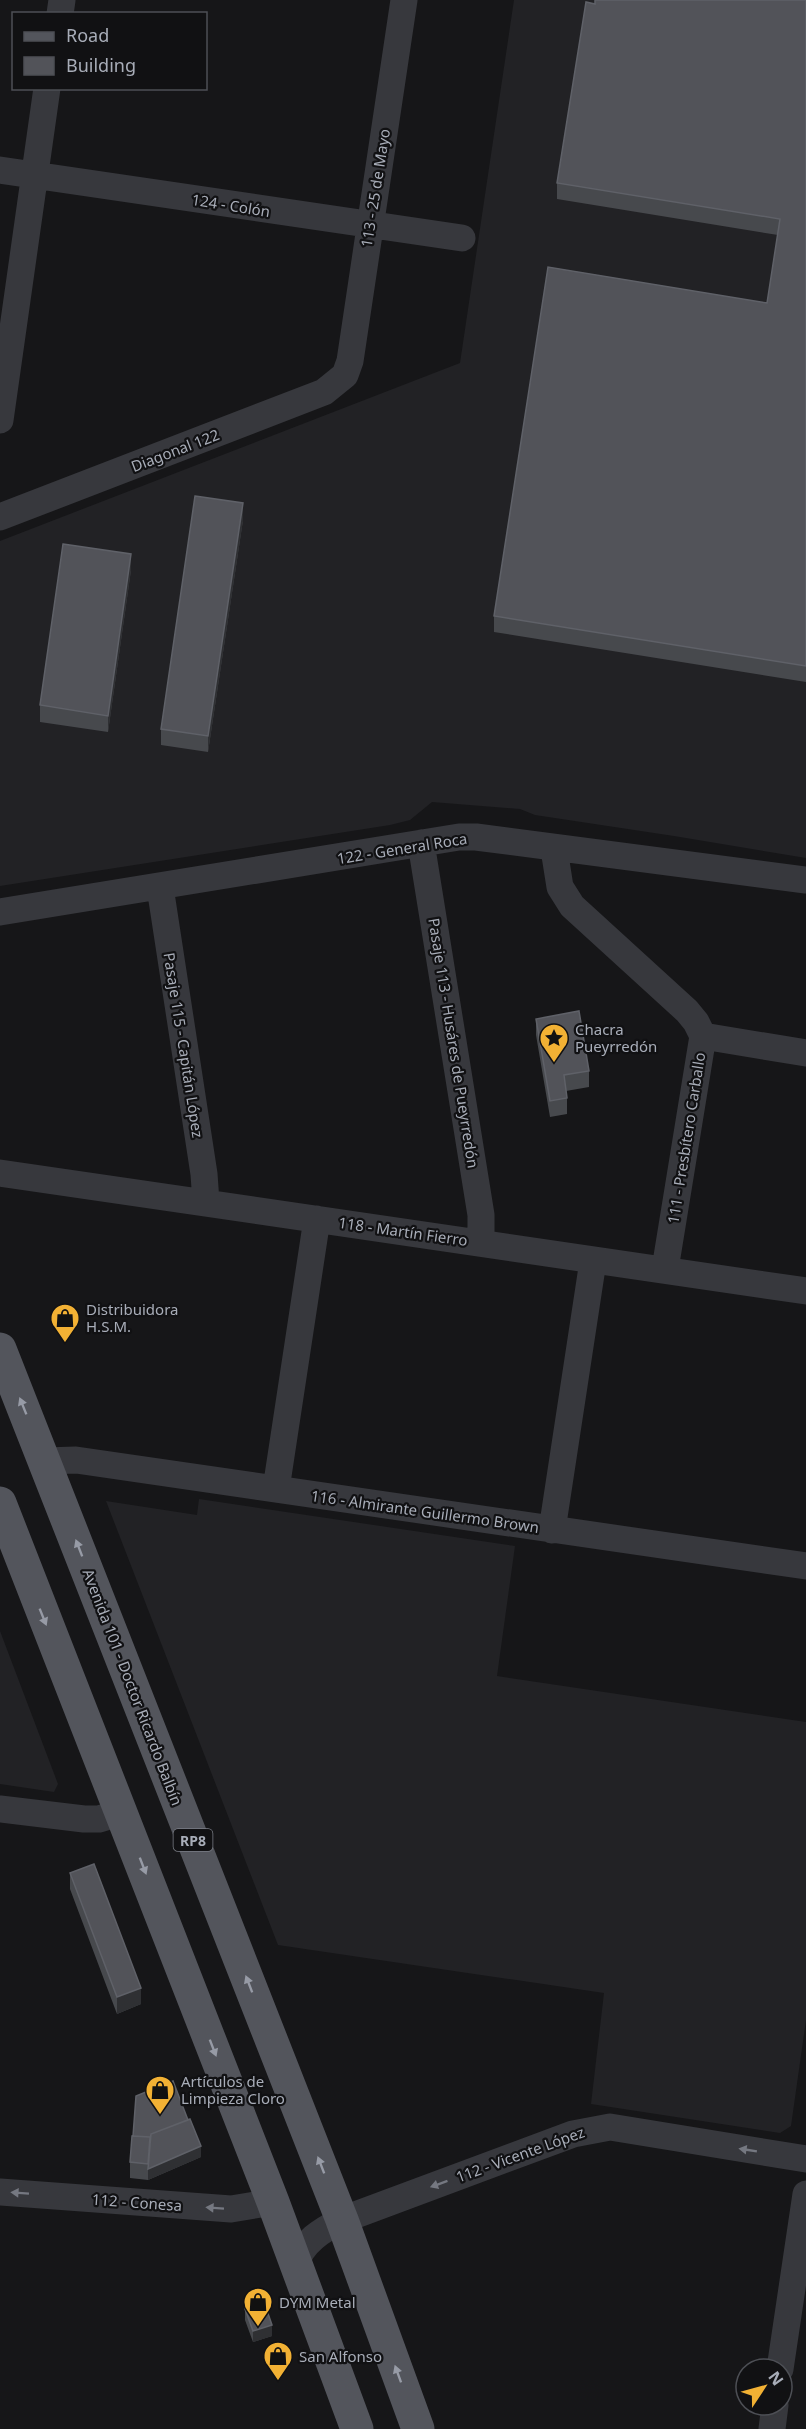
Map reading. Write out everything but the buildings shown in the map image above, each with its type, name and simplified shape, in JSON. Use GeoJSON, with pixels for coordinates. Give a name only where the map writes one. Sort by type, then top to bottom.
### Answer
{"type":"FeatureCollection","features":[{"type":"Feature","properties":{"kind":"main road","name":"Avenida 101 - Doctor Ricardo Balbín"},"geometry":{"type":"LineString","coordinates":[[0,1348],[342,2220],[418,2429]]}},
{"type":"Feature","properties":{"kind":"main road"},"geometry":{"type":"LineString","coordinates":[[0,1503],[273,2202],[357,2429]]}},
{"type":"Feature","properties":{"kind":"street","name":"113 - 25 de Mayo"},"geometry":{"type":"LineString","coordinates":[[345,375],[350,361],[404,0]]}},
{"type":"Feature","properties":{"kind":"street"},"geometry":{"type":"LineString","coordinates":[[0,420],[47,90]]}},
{"type":"Feature","properties":{"kind":"street","name":"124 - Colón"},"geometry":{"type":"LineString","coordinates":[[0,170],[462,238]]}},
{"type":"Feature","properties":{"kind":"street","name":"Diagonal 122"},"geometry":{"type":"LineString","coordinates":[[0,517],[324,392],[345,375]]}},
{"type":"Feature","properties":{"kind":"street","name":"122 - General Roca"},"geometry":{"type":"LineString","coordinates":[[0,912],[453,838],[476,837],[554,849],[806,880]]}},
{"type":"Feature","properties":{"kind":"street","name":"Pasaje 113 - Husáres de Pueyrredón"},"geometry":{"type":"LineString","coordinates":[[422,843],[481,1215],[482,1242]]}},
{"type":"Feature","properties":{"kind":"street","name":"111 - Presbítero Carballo"},"geometry":{"type":"LineString","coordinates":[[554,849],[560,887],[572,906],[687,1011],[703,1036],[665,1269]]}},
{"type":"Feature","properties":{"kind":"street","name":"Pasaje 115 - Capitán López"},"geometry":{"type":"LineString","coordinates":[[160,887],[204,1174],[206,1202]]}},
{"type":"Feature","properties":{"kind":"street"},"geometry":{"type":"LineString","coordinates":[[703,1036],[806,1053]]}},
{"type":"Feature","properties":{"kind":"street","name":"118 - Martín Fierro"},"geometry":{"type":"LineString","coordinates":[[0,1173],[806,1291]]}},
{"type":"Feature","properties":{"kind":"street"},"geometry":{"type":"LineString","coordinates":[[276,1489],[317,1219]]}},
{"type":"Feature","properties":{"kind":"street"},"geometry":{"type":"LineString","coordinates":[[552,1530],[593,1261]]}},
{"type":"Feature","properties":{"kind":"street","name":"116 - Almirante Guillermo Brown"},"geometry":{"type":"LineString","coordinates":[[45,1461],[76,1460],[806,1566]]}},
{"type":"Feature","properties":{"kind":"street"},"geometry":{"type":"LineString","coordinates":[[0,1809],[84,1819],[99,1819],[122,1812]]}},
{"type":"Feature","properties":{"kind":"street","name":"112 - Vicente López"},"geometry":{"type":"LineString","coordinates":[[295,2265],[305,2246],[320,2233],[342,2220],[573,2133],[594,2128],[622,2129],[806,2159]]}},
{"type":"Feature","properties":{"kind":"street","name":"112 - Conesa"},"geometry":{"type":"LineString","coordinates":[[0,2192],[231,2209],[273,2202]]}},
{"type":"Feature","properties":{"kind":"street"},"geometry":{"type":"LineString","coordinates":[[782,2357],[806,2194]]}},
{"type":"Feature","properties":{"kind":"shaded area"},"geometry":{"type":"Polygon","coordinates":[[[514,0],[806,0],[806,858],[535,815],[520,809],[432,802],[410,820],[390,825],[0,886],[0,541],[460,363],[514,0]]]}},
{"type":"Feature","properties":{"kind":"shaded area"},"geometry":{"type":"Polygon","coordinates":[[[199,1499],[515,1546],[497,1676],[806,1722],[806,2020],[791,2126],[780,2133],[591,2104],[604,1993],[278,1945],[106,1501],[197,1515],[199,1499]]]}},
{"type":"Feature","properties":{"kind":"shaded area"},"geometry":{"type":"Polygon","coordinates":[[[0,1631],[58,1784],[54,1792],[0,1784],[0,1631]]]}},
{"type":"Feature","properties":{"kind":"place","name":"Chacra Pueyrredón"},"geometry":{"type":"Point","coordinates":[554,1064]}},
{"type":"Feature","properties":{"kind":"place","name":"Distribuidora H.S.M."},"geometry":{"type":"Point","coordinates":[65,1344]}},
{"type":"Feature","properties":{"kind":"place","name":"Artículos de Limpieza Cloro"},"geometry":{"type":"Point","coordinates":[160,2116]}},
{"type":"Feature","properties":{"kind":"place","name":"DYM Metal"},"geometry":{"type":"Point","coordinates":[258,2328]}},
{"type":"Feature","properties":{"kind":"place","name":"San Alfonso"},"geometry":{"type":"Point","coordinates":[278,2382]}}]}
